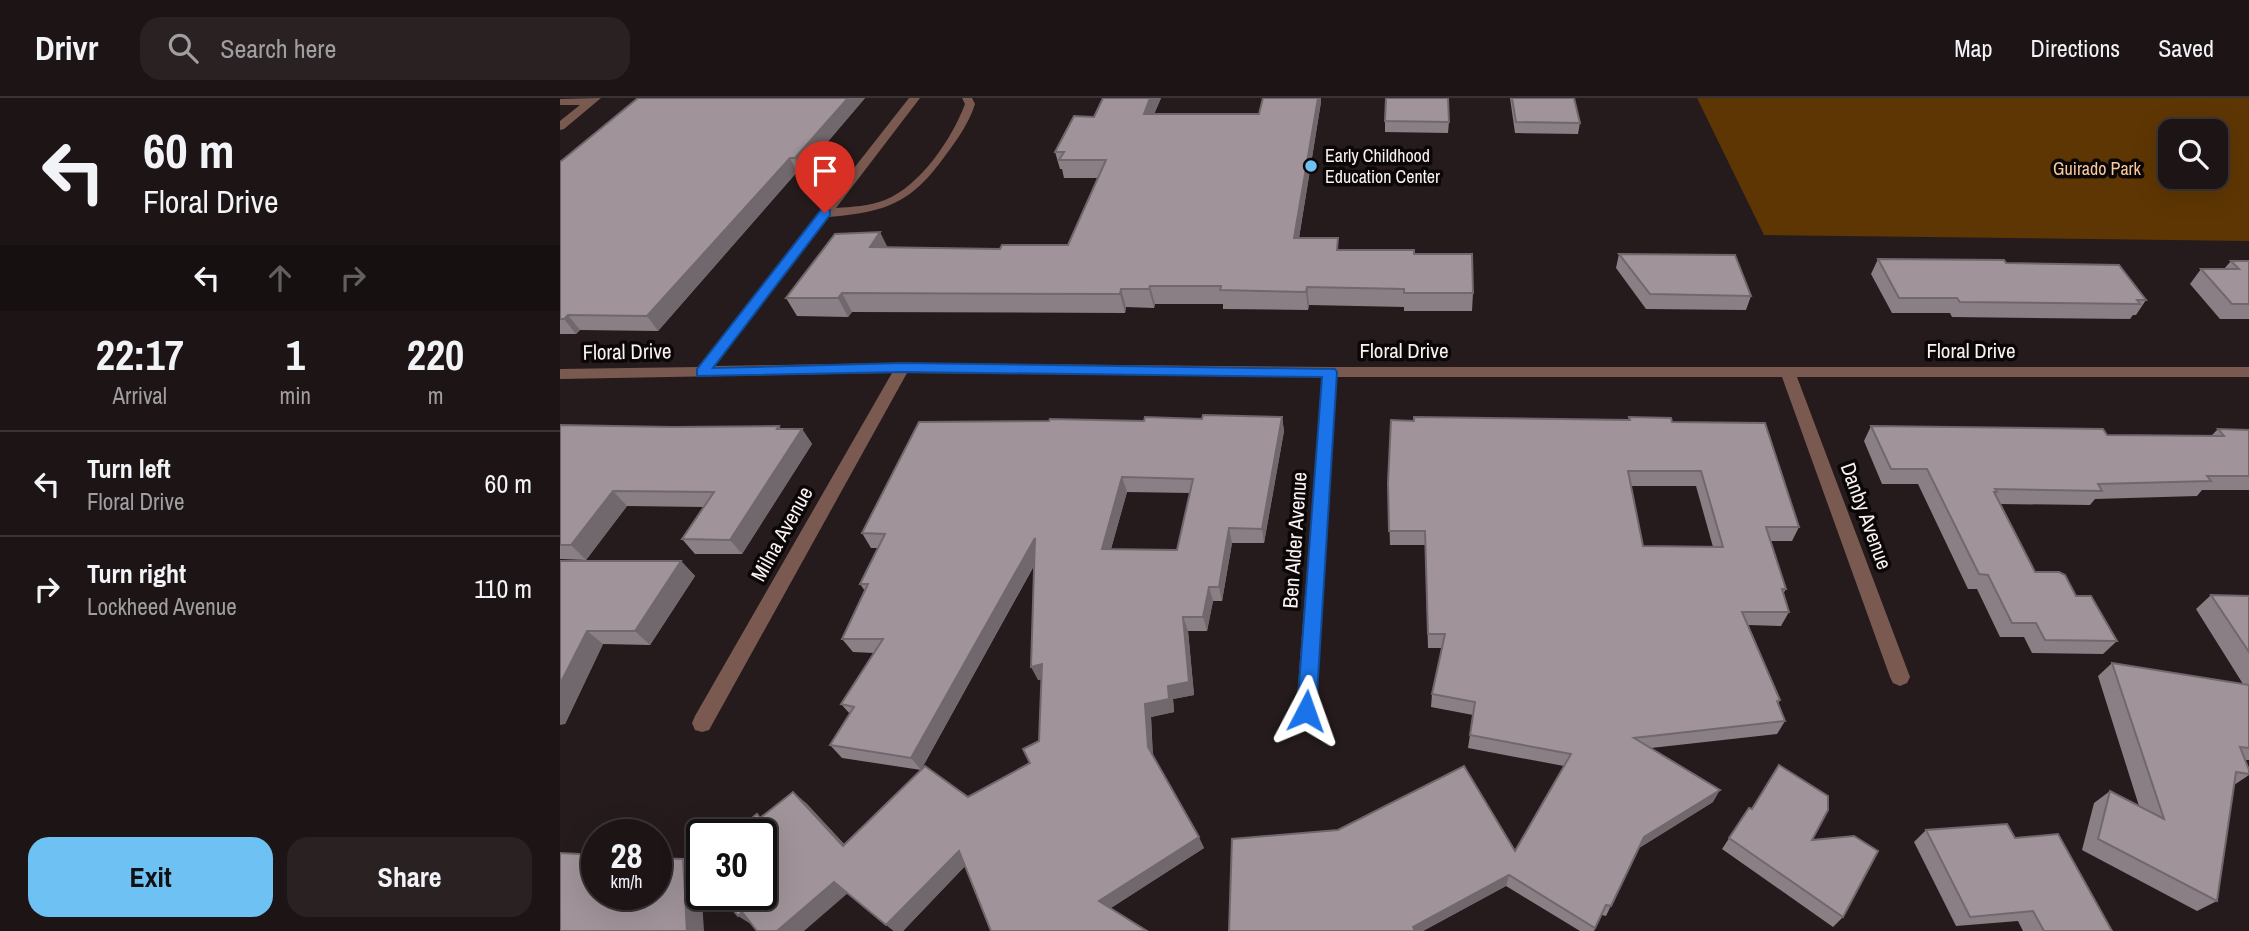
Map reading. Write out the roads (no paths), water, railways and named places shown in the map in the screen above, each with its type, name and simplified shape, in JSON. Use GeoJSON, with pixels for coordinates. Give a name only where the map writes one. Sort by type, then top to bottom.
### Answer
{"type":"FeatureCollection","features":[{"type":"Feature","properties":{"kind":"street"},"geometry":{"type":"LineString","coordinates":[[702,373],[915,98]]}},
{"type":"Feature","properties":{"kind":"street"},"geometry":{"type":"LineString","coordinates":[[825,213],[868,210],[912,191],[924,178],[966,116],[970,104],[967,98]]}},
{"type":"Feature","properties":{"kind":"street"},"geometry":{"type":"LineString","coordinates":[[560,102],[593,100]]}},
{"type":"Feature","properties":{"kind":"street"},"geometry":{"type":"LineString","coordinates":[[560,127],[593,100]]}},
{"type":"Feature","properties":{"kind":"street","name":"Floral Drive"},"geometry":{"type":"LineString","coordinates":[[560,374],[902,368],[1330,372],[2249,372]]}},
{"type":"Feature","properties":{"kind":"street","name":"Milna Avenue"},"geometry":{"type":"LineString","coordinates":[[702,723],[902,368]]}},
{"type":"Feature","properties":{"kind":"street","name":"Ben Alder Avenue"},"geometry":{"type":"LineString","coordinates":[[1306,711],[1330,372]]}},
{"type":"Feature","properties":{"kind":"street","name":"Danby Avenue"},"geometry":{"type":"LineString","coordinates":[[1788,372],[1900,677]]}},
{"type":"Feature","properties":{"kind":"place","name":"Early Childhood Education Center"},"geometry":{"type":"Point","coordinates":[1311,166]}},
{"type":"Feature","properties":{"kind":"park label","name":"Guirado Park"},"geometry":{"type":"Point","coordinates":[2097,169]}}]}
